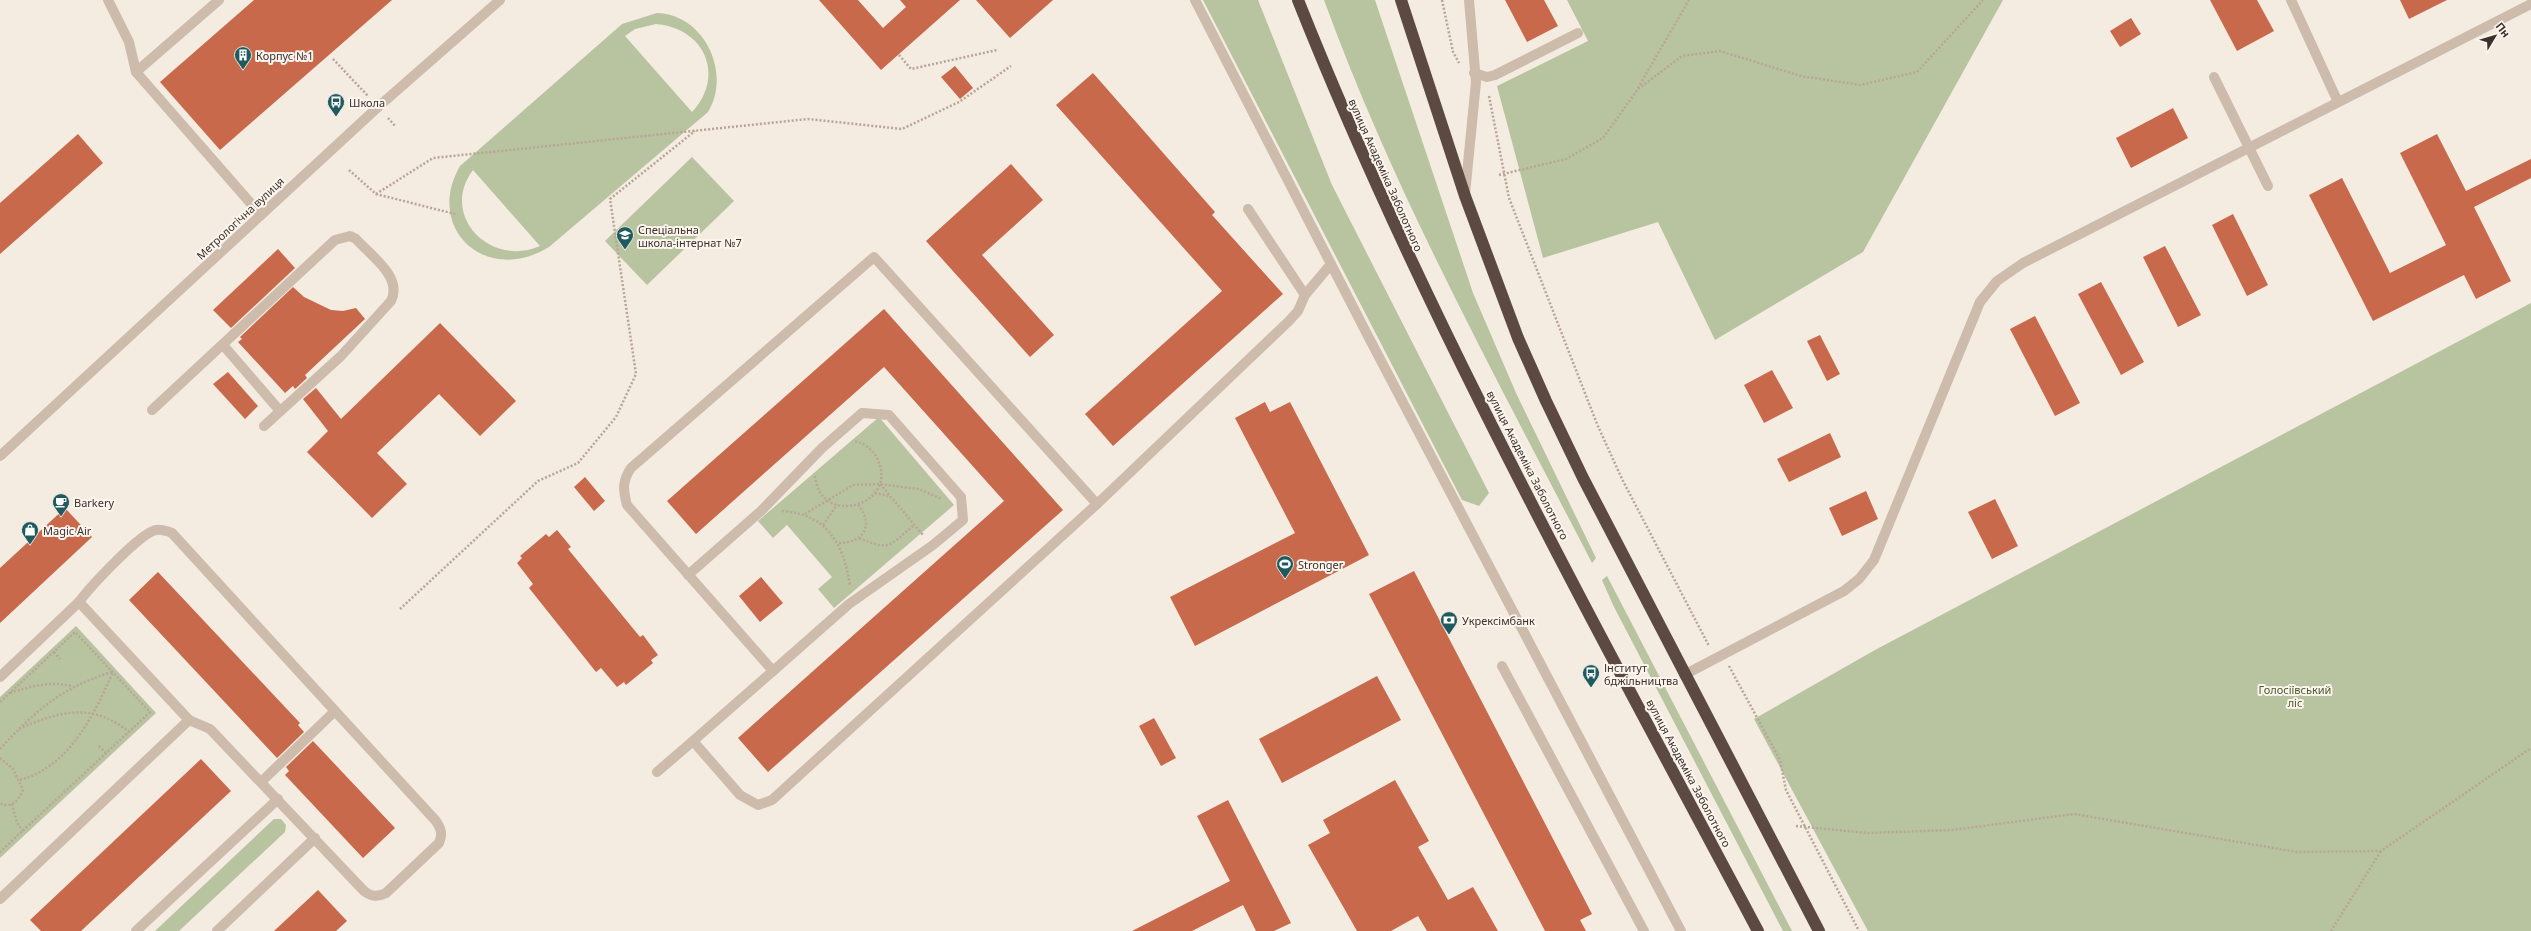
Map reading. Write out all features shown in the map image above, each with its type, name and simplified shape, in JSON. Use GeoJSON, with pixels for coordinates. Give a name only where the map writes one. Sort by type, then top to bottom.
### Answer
{"type":"FeatureCollection","features":[{"type":"Feature","properties":{"kind":"highway","name":"вулиця Академіка Заболотного"},"geometry":{"type":"LineString","coordinates":[[1298,0],[1343,112],[1433,308],[1622,674],[1758,931]]}},
{"type":"Feature","properties":{"kind":"highway"},"geometry":{"type":"LineString","coordinates":[[1401,0],[1465,196],[1518,338],[1546,401],[1583,478],[1684,675],[1819,931]]}},
{"type":"Feature","properties":{"kind":"street"},"geometry":{"type":"LineString","coordinates":[[108,0],[129,42],[136,72],[261,215]]}},
{"type":"Feature","properties":{"kind":"street"},"geometry":{"type":"LineString","coordinates":[[136,72],[219,0]]}},
{"type":"Feature","properties":{"kind":"street","name":"Метрологічна вулиця"},"geometry":{"type":"LineString","coordinates":[[0,456],[261,215],[500,0]]}},
{"type":"Feature","properties":{"kind":"street"},"geometry":{"type":"LineString","coordinates":[[1195,0],[1331,264],[1681,931]]}},
{"type":"Feature","properties":{"kind":"street"},"geometry":{"type":"LineString","coordinates":[[1465,196],[1475,78],[1469,0]]}},
{"type":"Feature","properties":{"kind":"street"},"geometry":{"type":"LineString","coordinates":[[2291,0],[2338,102]]}},
{"type":"Feature","properties":{"kind":"street"},"geometry":{"type":"LineString","coordinates":[[1684,675],[1720,658],[1844,591],[1866,571],[1874,560],[1980,302],[1997,282],[2023,263],[2531,4]]}},
{"type":"Feature","properties":{"kind":"street"},"geometry":{"type":"LineString","coordinates":[[1475,78],[1495,75],[1578,33]]}},
{"type":"Feature","properties":{"kind":"street"},"geometry":{"type":"LineString","coordinates":[[2214,77],[2268,186]]}},
{"type":"Feature","properties":{"kind":"street"},"geometry":{"type":"LineString","coordinates":[[1248,208],[1305,295]]}},
{"type":"Feature","properties":{"kind":"street"},"geometry":{"type":"LineString","coordinates":[[152,410],[335,240],[350,236],[356,239],[392,278],[394,294],[390,301],[341,356],[264,426]]}},
{"type":"Feature","properties":{"kind":"street"},"geometry":{"type":"LineString","coordinates":[[773,671],[627,505],[623,492],[624,478],[631,468],[874,257],[1097,504]]}},
{"type":"Feature","properties":{"kind":"street"},"geometry":{"type":"LineString","coordinates":[[693,741],[740,795],[758,805],[772,800],[1097,504],[1289,322],[1298,311],[1305,295],[1331,264]]}},
{"type":"Feature","properties":{"kind":"street"},"geometry":{"type":"LineString","coordinates":[[223,345],[280,410]]}},
{"type":"Feature","properties":{"kind":"street"},"geometry":{"type":"LineString","coordinates":[[657,772],[849,604],[933,545],[962,520],[961,497],[889,415],[862,413],[822,448],[761,511],[688,575]]}},
{"type":"Feature","properties":{"kind":"street"},"geometry":{"type":"LineString","coordinates":[[0,677],[79,602],[94,582],[150,532],[164,530],[172,533],[436,821],[442,837],[439,843],[386,893],[371,896],[210,729],[189,720],[79,602]]}},
{"type":"Feature","properties":{"kind":"street"},"geometry":{"type":"LineString","coordinates":[[1502,666],[1644,931]]}},
{"type":"Feature","properties":{"kind":"street"},"geometry":{"type":"LineString","coordinates":[[261,782],[335,711]]}},
{"type":"Feature","properties":{"kind":"street"},"geometry":{"type":"LineString","coordinates":[[0,899],[189,720]]}},
{"type":"Feature","properties":{"kind":"street"},"geometry":{"type":"LineString","coordinates":[[136,931],[278,799]]}},
{"type":"Feature","properties":{"kind":"street"},"geometry":{"type":"LineString","coordinates":[[218,931],[315,838]]}},
{"type":"Feature","properties":{"kind":"path"},"geometry":{"type":"LineString","coordinates":[[1442,0],[1454,52],[1458,60],[1491,98],[1506,174],[1509,198],[1597,424],[1622,479],[1707,642],[1720,658],[1731,668],[1780,760],[1786,790],[1859,931]]}},
{"type":"Feature","properties":{"kind":"path"},"geometry":{"type":"LineString","coordinates":[[1499,175],[1566,159],[1603,138],[1638,89],[1689,0]]}},
{"type":"Feature","properties":{"kind":"path"},"geometry":{"type":"LineString","coordinates":[[1638,89],[1682,56],[1720,52],[1801,76],[1860,85],[1917,72],[1984,0]]}},
{"type":"Feature","properties":{"kind":"path"},"geometry":{"type":"LineString","coordinates":[[899,55],[911,69],[997,50]]}},
{"type":"Feature","properties":{"kind":"path"},"geometry":{"type":"LineString","coordinates":[[333,59],[361,88]]}},
{"type":"Feature","properties":{"kind":"path"},"geometry":{"type":"LineString","coordinates":[[376,194],[433,158],[808,119],[902,129],[959,102],[1011,66]]}},
{"type":"Feature","properties":{"kind":"path"},"geometry":{"type":"LineString","coordinates":[[400,609],[538,481],[578,463],[616,416],[636,374],[610,199],[696,130]]}},
{"type":"Feature","properties":{"kind":"path"},"geometry":{"type":"LineString","coordinates":[[349,170],[376,194],[455,214]]}},
{"type":"Feature","properties":{"kind":"path"},"geometry":{"type":"LineString","coordinates":[[822,448],[814,471],[816,483],[827,500],[837,505],[858,506],[875,493],[879,484],[879,463],[874,454],[866,446],[855,441],[830,441]]}},
{"type":"Feature","properties":{"kind":"path"},"geometry":{"type":"LineString","coordinates":[[879,484],[888,496],[933,545]]}},
{"type":"Feature","properties":{"kind":"path"},"geometry":{"type":"LineString","coordinates":[[805,514],[853,485],[879,484],[919,489],[962,508]]}},
{"type":"Feature","properties":{"kind":"path"},"geometry":{"type":"LineString","coordinates":[[875,493],[888,496]]}},
{"type":"Feature","properties":{"kind":"path"},"geometry":{"type":"LineString","coordinates":[[823,525],[837,505]]}},
{"type":"Feature","properties":{"kind":"path"},"geometry":{"type":"LineString","coordinates":[[839,543],[851,543],[859,538],[865,530],[867,521],[858,506]]}},
{"type":"Feature","properties":{"kind":"path"},"geometry":{"type":"LineString","coordinates":[[761,511],[783,511],[805,514],[823,525],[839,543],[847,567],[851,590],[849,604]]}},
{"type":"Feature","properties":{"kind":"path"},"geometry":{"type":"LineString","coordinates":[[859,538],[876,546],[889,546],[914,525]]}},
{"type":"Feature","properties":{"kind":"path"},"geometry":{"type":"LineString","coordinates":[[0,702],[75,632],[150,712],[0,852]]}},
{"type":"Feature","properties":{"kind":"path"},"geometry":{"type":"LineString","coordinates":[[54,652],[60,659]]}},
{"type":"Feature","properties":{"kind":"path"},"geometry":{"type":"LineString","coordinates":[[0,749],[29,717],[72,686],[113,672]]}},
{"type":"Feature","properties":{"kind":"path"},"geometry":{"type":"LineString","coordinates":[[20,780],[35,776],[54,763],[76,741],[113,672]]}},
{"type":"Feature","properties":{"kind":"path"},"geometry":{"type":"LineString","coordinates":[[9,694],[33,686],[57,683],[72,686]]}},
{"type":"Feature","properties":{"kind":"path"},"geometry":{"type":"LineString","coordinates":[[17,730],[44,718],[68,712],[92,713],[115,721],[129,732]]}},
{"type":"Feature","properties":{"kind":"path"},"geometry":{"type":"LineString","coordinates":[[98,746],[106,753]]}},
{"type":"Feature","properties":{"kind":"path"},"geometry":{"type":"LineString","coordinates":[[2331,931],[2381,851],[2531,748]]}},
{"type":"Feature","properties":{"kind":"path"},"geometry":{"type":"LineString","coordinates":[[0,758],[13,768],[20,780],[23,790],[20,798],[12,804],[5,805],[0,803]]}},
{"type":"Feature","properties":{"kind":"path"},"geometry":{"type":"LineString","coordinates":[[12,804],[17,823],[23,831]]}},
{"type":"Feature","properties":{"kind":"path"},"geometry":{"type":"LineString","coordinates":[[1796,826],[1868,834],[1952,830],[2074,814],[2297,852],[2381,851]]}},
{"type":"Feature","properties":{"kind":"green space"},"geometry":{"type":"Polygon","coordinates":[[[1203,0],[1258,0],[1332,185],[1489,493],[1479,506],[1462,500],[1203,0]]]}},
{"type":"Feature","properties":{"kind":"green space"},"geometry":{"type":"Polygon","coordinates":[[[1324,0],[1375,0],[1473,293],[1516,393],[1596,558],[1592,563],[1484,355],[1415,215],[1382,144],[1352,73],[1324,0]]]}},
{"type":"Feature","properties":{"kind":"green space"},"geometry":{"type":"Polygon","coordinates":[[[1567,0],[2003,0],[1863,252],[1715,340],[1658,222],[1543,258],[1497,86],[1588,41],[1567,0]]]}},
{"type":"Feature","properties":{"kind":"green space"},"geometry":{"type":"Polygon","coordinates":[[[657,13],[674,16],[688,23],[700,34],[709,48],[715,64],[717,80],[715,97],[708,112],[549,247],[526,257],[503,260],[484,255],[467,244],[456,229],[450,210],[451,189],[460,166],[622,24],[657,13]],[[656,24],[635,29],[625,36],[692,112],[702,98],[707,83],[708,69],[705,56],[697,44],[687,34],[673,27],[656,24]],[[473,170],[464,187],[462,204],[466,220],[475,233],[488,243],[504,250],[521,251],[540,246],[473,170]]]}},
{"type":"Feature","properties":{"kind":"green space"},"geometry":{"type":"Polygon","coordinates":[[[692,157],[734,201],[647,285],[605,241],[692,157]]]}},
{"type":"Feature","properties":{"kind":"green space","name":"Голосіївський ліс"},"geometry":{"type":"Polygon","coordinates":[[[2531,303],[2531,931],[1868,931],[1754,719],[1875,650],[2531,303]]]}},
{"type":"Feature","properties":{"kind":"green space"},"geometry":{"type":"Polygon","coordinates":[[[879,417],[954,505],[834,608],[818,589],[832,577],[787,525],[773,538],[758,521],[879,417]]]}},
{"type":"Feature","properties":{"kind":"green space"},"geometry":{"type":"Polygon","coordinates":[[[1607,576],[1792,931],[1783,931],[1613,605],[1602,580],[1607,576]]]}},
{"type":"Feature","properties":{"kind":"green space"},"geometry":{"type":"Polygon","coordinates":[[[76,626],[156,713],[0,858],[0,697],[76,626]]]}},
{"type":"Feature","properties":{"kind":"green space"},"geometry":{"type":"Polygon","coordinates":[[[274,819],[281,819],[286,825],[285,832],[179,931],[155,931],[274,819]]]}},
{"type":"Feature","properties":{"kind":"building","name":"Корпус №1"},"geometry":{"type":"Polygon","coordinates":[[[254,0],[392,0],[220,150],[160,82],[254,0]]]}},
{"type":"Feature","properties":{"kind":"building"},"geometry":{"type":"Polygon","coordinates":[[[819,0],[858,0],[883,28],[906,7],[900,0],[960,0],[881,70],[819,0]]]}},
{"type":"Feature","properties":{"kind":"building"},"geometry":{"type":"Polygon","coordinates":[[[976,0],[1053,0],[1010,38],[976,0]]]}},
{"type":"Feature","properties":{"kind":"building"},"geometry":{"type":"Polygon","coordinates":[[[1505,0],[1544,0],[1558,26],[1527,42],[1505,0]]]}},
{"type":"Feature","properties":{"kind":"building"},"geometry":{"type":"Polygon","coordinates":[[[2210,0],[2257,0],[2274,31],[2237,51],[2210,0]]]}},
{"type":"Feature","properties":{"kind":"building"},"geometry":{"type":"Polygon","coordinates":[[[2400,0],[2447,0],[2409,19],[2400,0]]]}},
{"type":"Feature","properties":{"kind":"building"},"geometry":{"type":"Polygon","coordinates":[[[2131,18],[2141,34],[2120,47],[2110,31],[2131,18]]]}},
{"type":"Feature","properties":{"kind":"building"},"geometry":{"type":"Polygon","coordinates":[[[955,66],[973,88],[960,99],[941,77],[955,66]]]}},
{"type":"Feature","properties":{"kind":"building"},"geometry":{"type":"Polygon","coordinates":[[[1093,73],[1215,212],[1212,215],[1283,294],[1113,446],[1085,414],[1222,291],[1056,105],[1093,73]]]}},
{"type":"Feature","properties":{"kind":"building"},"geometry":{"type":"Polygon","coordinates":[[[2173,108],[2188,138],[2131,168],[2116,138],[2173,108]]]}},
{"type":"Feature","properties":{"kind":"building"},"geometry":{"type":"Polygon","coordinates":[[[78,134],[103,163],[0,254],[0,203],[78,134]]]}},
{"type":"Feature","properties":{"kind":"building"},"geometry":{"type":"Polygon","coordinates":[[[2437,134],[2466,191],[2531,159],[2531,178],[2474,207],[2511,281],[2476,299],[2464,275],[2373,321],[2309,195],[2342,178],[2390,273],[2446,245],[2400,153],[2437,134]]]}},
{"type":"Feature","properties":{"kind":"building"},"geometry":{"type":"Polygon","coordinates":[[[1011,164],[1043,200],[982,255],[1054,335],[1030,357],[926,241],[1011,164]]]}},
{"type":"Feature","properties":{"kind":"building"},"geometry":{"type":"Polygon","coordinates":[[[2233,214],[2268,285],[2247,296],[2212,225],[2233,214]]]}},
{"type":"Feature","properties":{"kind":"building"},"geometry":{"type":"Polygon","coordinates":[[[2165,246],[2201,315],[2178,327],[2143,257],[2165,246]]]}},
{"type":"Feature","properties":{"kind":"building"},"geometry":{"type":"Polygon","coordinates":[[[278,249],[295,268],[231,328],[213,310],[278,249]]]}},
{"type":"Feature","properties":{"kind":"building"},"geometry":{"type":"Polygon","coordinates":[[[2101,282],[2144,362],[2121,375],[2078,294],[2101,282]]]}},
{"type":"Feature","properties":{"kind":"building"},"geometry":{"type":"Polygon","coordinates":[[[293,287],[304,297],[331,310],[343,311],[356,308],[365,319],[305,375],[307,378],[295,389],[293,386],[285,393],[238,342],[242,339],[240,337],[293,287]]]}},
{"type":"Feature","properties":{"kind":"building"},"geometry":{"type":"Polygon","coordinates":[[[884,309],[1063,510],[768,772],[738,738],[1004,501],[884,367],[696,534],[667,501],[884,309]]]}},
{"type":"Feature","properties":{"kind":"building"},"geometry":{"type":"Polygon","coordinates":[[[2035,316],[2080,403],[2055,416],[2010,329],[2035,316]]]}},
{"type":"Feature","properties":{"kind":"building"},"geometry":{"type":"Polygon","coordinates":[[[440,323],[516,401],[480,436],[439,394],[377,453],[407,484],[372,518],[307,452],[328,431],[303,399],[316,388],[341,419],[440,323]]]}},
{"type":"Feature","properties":{"kind":"building"},"geometry":{"type":"Polygon","coordinates":[[[1820,335],[1840,374],[1827,381],[1807,341],[1820,335]]]}},
{"type":"Feature","properties":{"kind":"building"},"geometry":{"type":"Polygon","coordinates":[[[1772,370],[1793,408],[1764,423],[1744,385],[1772,370]]]}},
{"type":"Feature","properties":{"kind":"building"},"geometry":{"type":"Polygon","coordinates":[[[228,372],[258,406],[245,419],[213,384],[228,372]]]}},
{"type":"Feature","properties":{"kind":"building"},"geometry":{"type":"Polygon","coordinates":[[[1265,402],[1270,412],[1290,402],[1369,555],[1195,646],[1170,597],[1295,533],[1235,418],[1265,402]]]}},
{"type":"Feature","properties":{"kind":"building"},"geometry":{"type":"Polygon","coordinates":[[[1830,433],[1841,457],[1789,482],[1777,459],[1830,433]]]}},
{"type":"Feature","properties":{"kind":"building"},"geometry":{"type":"Polygon","coordinates":[[[585,477],[605,501],[594,511],[574,487],[585,477]]]}},
{"type":"Feature","properties":{"kind":"building"},"geometry":{"type":"Polygon","coordinates":[[[1866,491],[1878,519],[1842,536],[1829,508],[1866,491]]]}},
{"type":"Feature","properties":{"kind":"building"},"geometry":{"type":"Polygon","coordinates":[[[1995,499],[2018,546],[1992,559],[1968,512],[1995,499]]]}},
{"type":"Feature","properties":{"kind":"building"},"geometry":{"type":"Polygon","coordinates":[[[65,508],[92,537],[0,623],[0,568],[65,508]]]}},
{"type":"Feature","properties":{"kind":"building"},"geometry":{"type":"Polygon","coordinates":[[[557,530],[571,547],[568,549],[640,637],[643,635],[658,655],[651,660],[653,663],[626,685],[624,682],[617,687],[601,668],[596,672],[529,588],[533,584],[517,563],[522,558],[520,556],[546,534],[549,537],[557,530]]]}},
{"type":"Feature","properties":{"kind":"building"},"geometry":{"type":"Polygon","coordinates":[[[1414,571],[1592,914],[1580,920],[1586,931],[1545,931],[1369,594],[1414,571]]]}},
{"type":"Feature","properties":{"kind":"building"},"geometry":{"type":"Polygon","coordinates":[[[158,572],[300,723],[298,725],[304,732],[277,758],[129,600],[158,572]]]}},
{"type":"Feature","properties":{"kind":"building"},"geometry":{"type":"Polygon","coordinates":[[[761,577],[783,603],[760,622],[739,596],[761,577]]]}},
{"type":"Feature","properties":{"kind":"building"},"geometry":{"type":"Polygon","coordinates":[[[1377,676],[1401,720],[1282,783],[1259,739],[1377,676]]]}},
{"type":"Feature","properties":{"kind":"building"},"geometry":{"type":"Polygon","coordinates":[[[1154,718],[1176,758],[1161,766],[1139,726],[1154,718]]]}},
{"type":"Feature","properties":{"kind":"building"},"geometry":{"type":"Polygon","coordinates":[[[313,741],[395,828],[363,858],[285,775],[289,771],[286,767],[313,741]]]}},
{"type":"Feature","properties":{"kind":"building"},"geometry":{"type":"Polygon","coordinates":[[[201,759],[231,791],[81,931],[41,931],[30,920],[201,759]]]}},
{"type":"Feature","properties":{"kind":"building"},"geometry":{"type":"Polygon","coordinates":[[[1395,780],[1429,841],[1418,847],[1448,900],[1473,887],[1498,931],[1427,931],[1418,916],[1391,931],[1357,931],[1308,845],[1330,833],[1323,820],[1395,780]]]}},
{"type":"Feature","properties":{"kind":"building"},"geometry":{"type":"Polygon","coordinates":[[[1228,800],[1291,923],[1274,931],[1256,931],[1243,905],[1192,931],[1132,931],[1230,881],[1197,816],[1228,800]]]}},
{"type":"Feature","properties":{"kind":"building"},"geometry":{"type":"Polygon","coordinates":[[[318,890],[347,921],[336,931],[274,931],[318,890]]]}},
{"type":"Feature","properties":{"kind":"place","name":"Корпус №1"},"geometry":{"type":"Point","coordinates":[243,70]}},
{"type":"Feature","properties":{"kind":"place","name":"Школа"},"geometry":{"type":"Point","coordinates":[336,117]}},
{"type":"Feature","properties":{"kind":"place","name":"Спеціальна школа-інтернат №7"},"geometry":{"type":"Point","coordinates":[625,250]}},
{"type":"Feature","properties":{"kind":"place","name":"Barkery"},"geometry":{"type":"Point","coordinates":[61,517]}},
{"type":"Feature","properties":{"kind":"place","name":"Magic Air"},"geometry":{"type":"Point","coordinates":[30,545]}},
{"type":"Feature","properties":{"kind":"place","name":"Stronger"},"geometry":{"type":"Point","coordinates":[1285,579]}},
{"type":"Feature","properties":{"kind":"place","name":"Укрексімбанк"},"geometry":{"type":"Point","coordinates":[1449,635]}},
{"type":"Feature","properties":{"kind":"place","name":"Інститут бджільництва"},"geometry":{"type":"Point","coordinates":[1591,688]}}]}
